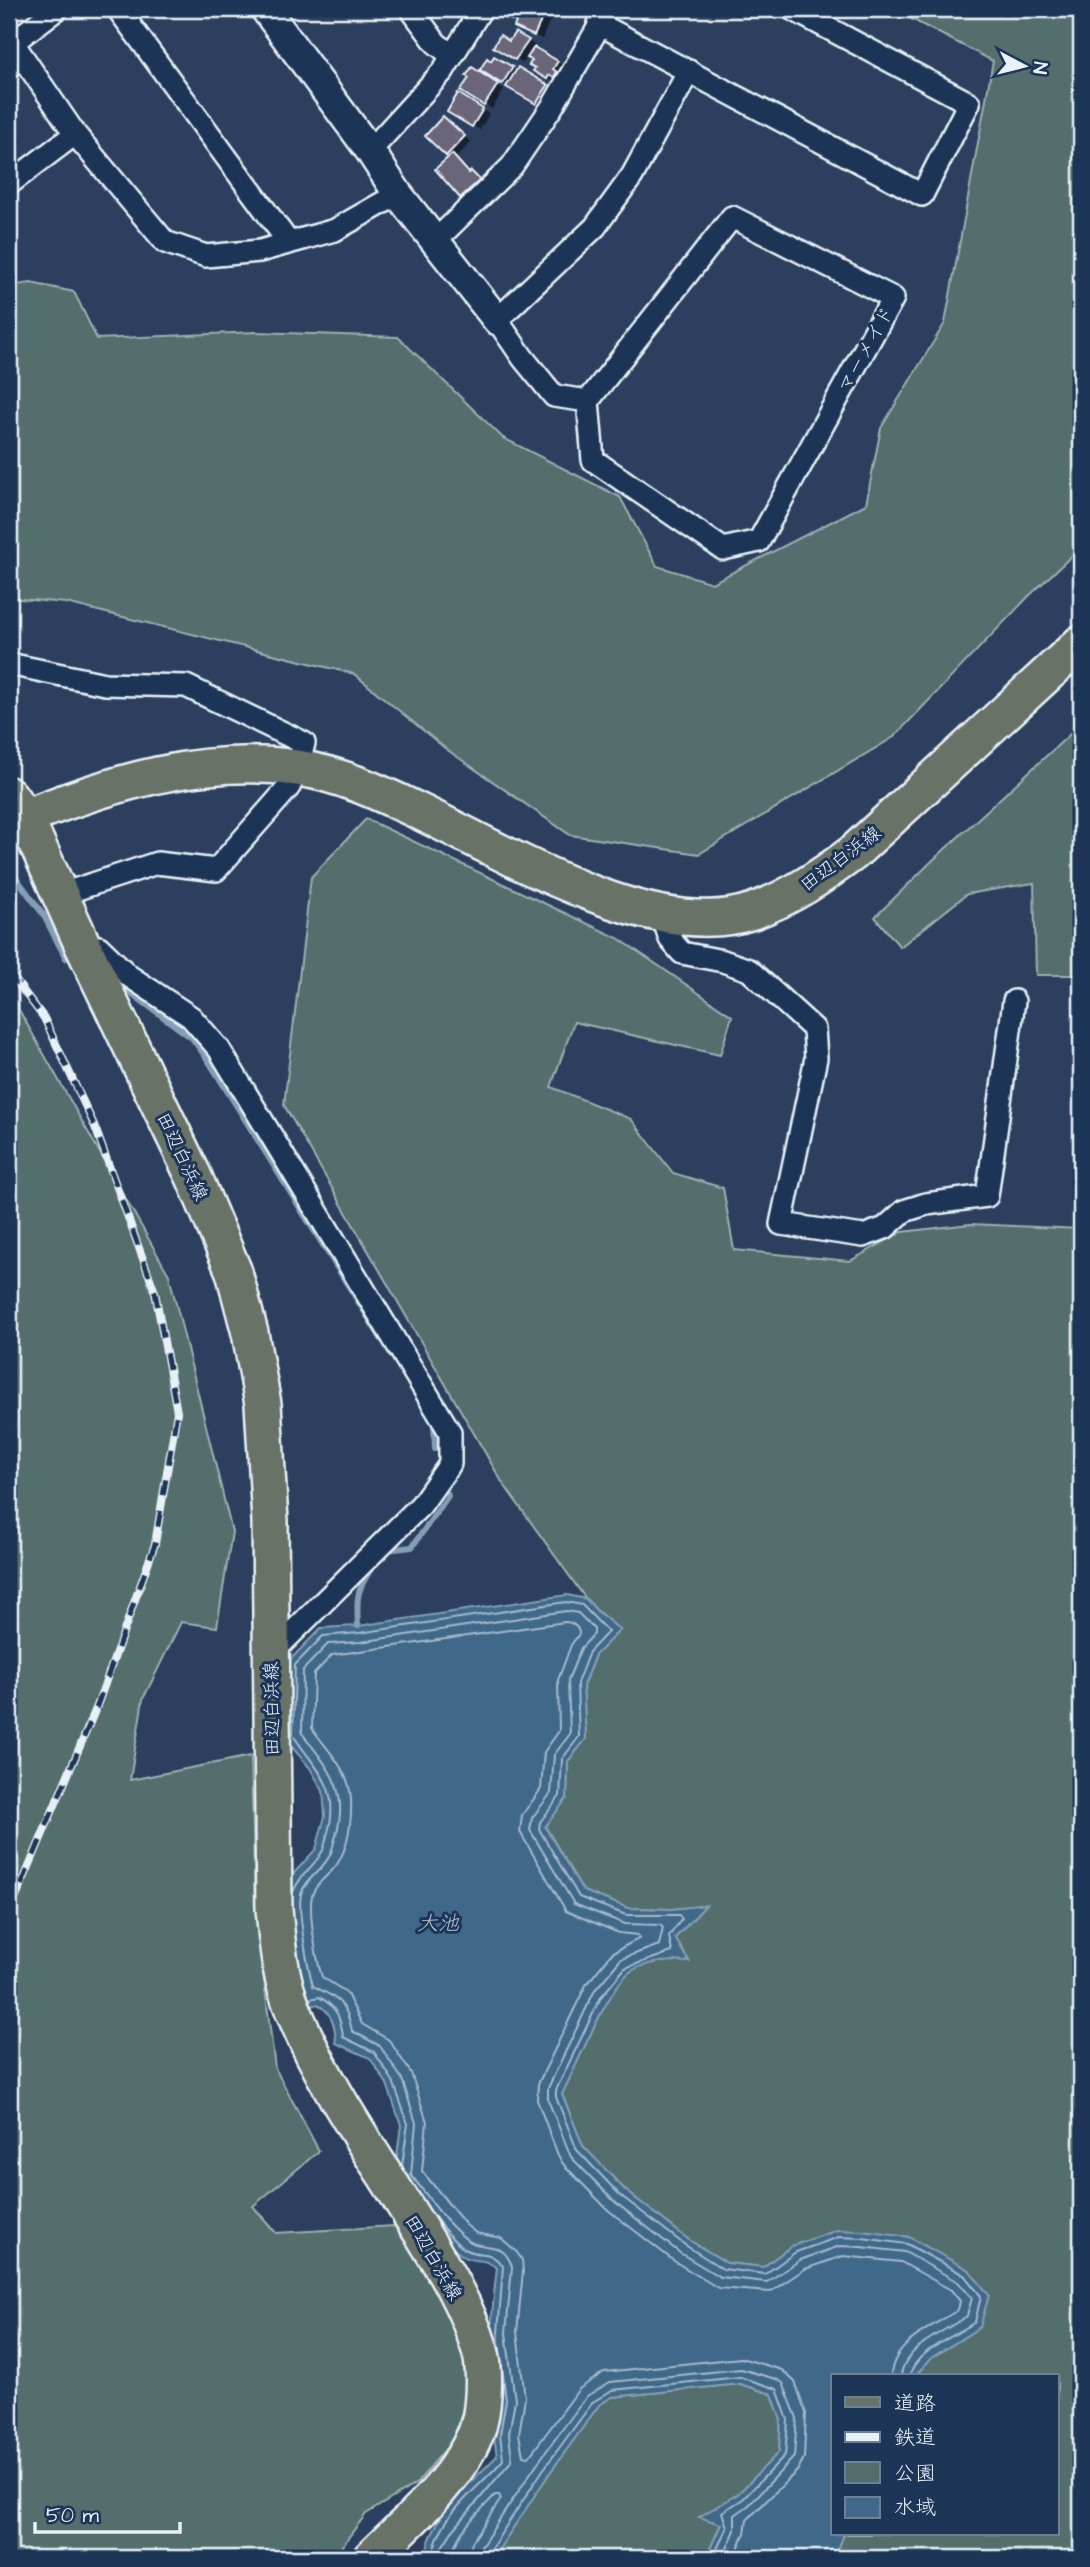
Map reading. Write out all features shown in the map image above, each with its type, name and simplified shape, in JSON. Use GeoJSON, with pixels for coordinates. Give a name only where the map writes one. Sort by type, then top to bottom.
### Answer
{"type":"FeatureCollection","features":[{"type":"Feature","properties":{"kind":"main road","name":"田辺白浜線"},"geometry":{"type":"LineString","coordinates":[[371,2558],[421,2509],[454,2469],[476,2432],[483,2392],[481,2352],[465,2311],[443,2267],[323,2072],[293,2010],[278,1955],[274,1908],[270,1521],[264,1404],[250,1333],[234,1272],[194,1177],[17,806],[154,774],[231,764],[298,768],[354,781],[594,895],[662,914],[702,919],[751,912],[789,896],[826,874],[853,853],[1081,643]]}},
{"type":"Feature","properties":{"kind":"street"},"geometry":{"type":"LineString","coordinates":[[57,9],[11,40],[75,134],[165,242],[206,256],[260,251],[335,230],[398,194]]}},
{"type":"Feature","properties":{"kind":"street"},"geometry":{"type":"LineString","coordinates":[[118,9],[289,243]]}},
{"type":"Feature","properties":{"kind":"street"},"geometry":{"type":"LineString","coordinates":[[265,9],[370,151],[398,194],[554,396],[588,401]]}},
{"type":"Feature","properties":{"kind":"street"},"geometry":{"type":"LineString","coordinates":[[411,9],[436,43],[452,56]]}},
{"type":"Feature","properties":{"kind":"street"},"geometry":{"type":"LineString","coordinates":[[370,151],[428,90],[481,9]]}},
{"type":"Feature","properties":{"kind":"street"},"geometry":{"type":"LineString","coordinates":[[435,241],[512,166],[552,107],[601,17],[690,71],[922,195],[969,103],[792,9]]}},
{"type":"Feature","properties":{"kind":"street"},"geometry":{"type":"LineString","coordinates":[[497,320],[544,279],[595,227],[632,176],[690,71]]}},
{"type":"Feature","properties":{"kind":"street"},"geometry":{"type":"LineString","coordinates":[[9,184],[75,134]]}},
{"type":"Feature","properties":{"kind":"street","name":"マーメイド"},"geometry":{"type":"LineString","coordinates":[[732,217],[893,298],[759,541],[723,549],[593,460],[588,401],[732,217]]}},
{"type":"Feature","properties":{"kind":"street"},"geometry":{"type":"LineString","coordinates":[[9,664],[105,684],[186,686],[304,743],[298,768],[289,787],[216,870],[158,863],[59,895]]}},
{"type":"Feature","properties":{"kind":"street"},"geometry":{"type":"LineString","coordinates":[[662,914],[670,939],[682,953],[723,961],[749,970],[814,1029],[816,1058],[781,1224],[863,1236],[885,1228],[904,1211],[926,1204],[987,1196],[1014,1001]]}},
{"type":"Feature","properties":{"kind":"street"},"geometry":{"type":"LineString","coordinates":[[84,948],[99,947],[130,976],[191,1017],[219,1049],[450,1432],[450,1464],[421,1505],[270,1652]]}},
{"type":"Feature","properties":{"kind":"green space"},"geometry":{"type":"Polygon","coordinates":[[[892,9],[1081,9],[1081,547],[1028,597],[894,737],[699,854],[570,835],[446,749],[354,674],[66,603],[9,598],[9,286],[31,283],[74,292],[97,339],[256,332],[398,337],[503,438],[620,497],[657,566],[712,583],[866,504],[881,428],[945,323],[993,61],[892,9]]]}},
{"type":"Feature","properties":{"kind":"green space"},"geometry":{"type":"Polygon","coordinates":[[[1081,724],[1081,975],[1036,975],[1034,883],[967,894],[900,947],[875,917],[1081,724]]]}},
{"type":"Feature","properties":{"kind":"green space"},"geometry":{"type":"Polygon","coordinates":[[[366,819],[618,938],[732,1016],[720,1055],[574,1022],[551,1087],[631,1119],[673,1173],[723,1188],[734,1250],[850,1261],[902,1232],[970,1224],[1081,1229],[1081,2558],[835,2558],[843,2536],[1058,2536],[1058,2374],[917,2374],[931,2358],[980,2327],[909,2237],[838,2230],[792,2246],[763,2267],[727,2263],[689,2240],[625,2190],[583,2146],[562,2094],[593,2028],[612,1993],[631,1971],[651,1963],[689,1961],[675,1938],[705,1906],[672,1909],[628,1908],[583,1891],[545,1826],[567,1798],[568,1761],[586,1739],[583,1686],[595,1655],[620,1630],[586,1599],[502,1482],[284,1105],[311,877],[366,819]]]}},
{"type":"Feature","properties":{"kind":"green space"},"geometry":{"type":"Polygon","coordinates":[[[9,924],[13,926],[19,1010],[169,1275],[232,1532],[217,1627],[181,1622],[143,1699],[130,1780],[251,1756],[255,1908],[275,2068],[319,2151],[253,2206],[276,2233],[394,2226],[452,2311],[471,2383],[453,2440],[417,2483],[366,2514],[333,2558],[9,2558],[9,924]]]}},
{"type":"Feature","properties":{"kind":"green space"},"geometry":{"type":"Polygon","coordinates":[[[740,2384],[772,2394],[781,2420],[779,2453],[738,2494],[700,2517],[721,2524],[706,2558],[493,2558],[599,2405],[612,2397],[740,2384]]]}},
{"type":"Feature","properties":{"kind":"water","name":"大池"},"geometry":{"type":"Polygon","coordinates":[[[567,1595],[586,1599],[620,1630],[595,1655],[583,1685],[586,1739],[568,1761],[567,1798],[545,1827],[583,1891],[628,1908],[672,1909],[706,1905],[675,1938],[689,1962],[659,1962],[631,1971],[622,1979],[594,2028],[562,2094],[583,2146],[625,2190],[689,2240],[727,2263],[763,2267],[792,2246],[838,2230],[862,2231],[909,2237],[969,2270],[989,2295],[980,2327],[931,2358],[917,2374],[831,2374],[831,2536],[843,2536],[835,2558],[706,2558],[721,2524],[699,2517],[738,2494],[779,2452],[781,2420],[772,2394],[740,2384],[612,2397],[599,2405],[493,2558],[426,2558],[434,2529],[442,2516],[497,2456],[491,2410],[490,2362],[497,2268],[487,2262],[467,2258],[453,2248],[434,2230],[394,2178],[401,2125],[387,2084],[370,2058],[336,2043],[332,2020],[327,2011],[317,2004],[302,2010],[284,1894],[293,1874],[316,1849],[325,1816],[323,1791],[310,1768],[285,1739],[288,1662],[321,1628],[358,1626],[567,1595]]]}},
{"type":"Feature","properties":{"kind":"building"},"geometry":{"type":"Polygon","coordinates":[[[510,9],[532,9],[544,14],[534,36],[514,27],[516,22],[506,18],[510,9]]]}},
{"type":"Feature","properties":{"kind":"building"},"geometry":{"type":"Polygon","coordinates":[[[515,32],[529,40],[515,60],[493,47],[500,35],[509,41],[515,32]]]}},
{"type":"Feature","properties":{"kind":"building"},"geometry":{"type":"Polygon","coordinates":[[[534,47],[558,61],[553,69],[557,72],[554,77],[549,75],[547,79],[533,71],[535,68],[529,65],[532,60],[527,58],[534,47]]]}},
{"type":"Feature","properties":{"kind":"building"},"geometry":{"type":"Polygon","coordinates":[[[494,56],[513,67],[502,84],[480,70],[487,58],[491,61],[494,56]]]}},
{"type":"Feature","properties":{"kind":"building"},"geometry":{"type":"Polygon","coordinates":[[[472,67],[498,84],[484,106],[460,91],[469,78],[466,76],[472,67]]]}},
{"type":"Feature","properties":{"kind":"building"},"geometry":{"type":"Polygon","coordinates":[[[518,67],[548,85],[536,104],[506,87],[518,67]]]}},
{"type":"Feature","properties":{"kind":"building"},"geometry":{"type":"Polygon","coordinates":[[[458,93],[483,109],[472,127],[447,112],[458,93]]]}},
{"type":"Feature","properties":{"kind":"building"},"geometry":{"type":"Polygon","coordinates":[[[443,116],[465,136],[446,156],[425,136],[443,116]]]}},
{"type":"Feature","properties":{"kind":"building"},"geometry":{"type":"Polygon","coordinates":[[[452,154],[469,173],[471,171],[480,180],[460,198],[435,169],[452,154]]]}},
{"type":"Feature","properties":{"kind":"waterway"},"geometry":{"type":"LineString","coordinates":[[9,868],[43,914],[66,958]]}},
{"type":"Feature","properties":{"kind":"waterway"},"geometry":{"type":"LineString","coordinates":[[116,977],[123,987],[192,1038],[382,1340]]}},
{"type":"Feature","properties":{"kind":"waterway"},"geometry":{"type":"LineString","coordinates":[[434,1423],[435,1449]]}},
{"type":"Feature","properties":{"kind":"waterway"},"geometry":{"type":"LineString","coordinates":[[386,1550],[412,1547],[448,1496],[445,1487]]}},
{"type":"Feature","properties":{"kind":"waterway"},"geometry":{"type":"LineString","coordinates":[[358,1626],[359,1593],[364,1579],[375,1563]]}},
{"type":"Feature","properties":{"kind":"railway"},"geometry":{"type":"LineString","coordinates":[[9,972],[44,1018],[95,1127],[155,1292],[177,1412],[155,1544],[97,1706],[9,1914]]}}]}
